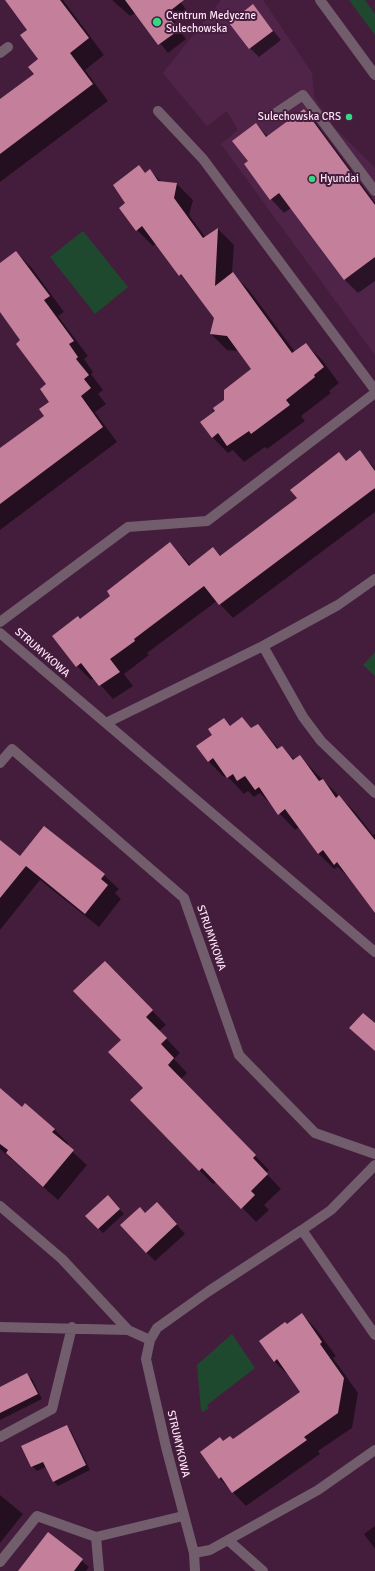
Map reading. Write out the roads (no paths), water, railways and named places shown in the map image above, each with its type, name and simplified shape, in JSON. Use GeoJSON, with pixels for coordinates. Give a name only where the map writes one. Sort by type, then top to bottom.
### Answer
{"type":"FeatureCollection","features":[{"type":"Feature","properties":{"kind":"street"},"geometry":{"type":"LineString","coordinates":[[320,0],[375,75]]}},
{"type":"Feature","properties":{"kind":"street"},"geometry":{"type":"LineString","coordinates":[[270,117],[303,95],[375,191]]}},
{"type":"Feature","properties":{"kind":"street"},"geometry":{"type":"LineString","coordinates":[[158,111],[203,159],[375,390]]}},
{"type":"Feature","properties":{"kind":"street"},"geometry":{"type":"LineString","coordinates":[[0,622],[128,527],[207,521],[375,393]]}},
{"type":"Feature","properties":{"kind":"street"},"geometry":{"type":"LineString","coordinates":[[106,723],[263,646],[338,605],[375,579]]}},
{"type":"Feature","properties":{"kind":"street","name":"STRUMYKOWA"},"geometry":{"type":"LineString","coordinates":[[0,633],[375,952]]}},
{"type":"Feature","properties":{"kind":"street"},"geometry":{"type":"LineString","coordinates":[[263,646],[303,717],[321,741],[375,793]]}},
{"type":"Feature","properties":{"kind":"street","name":"STRUMYKOWA"},"geometry":{"type":"LineString","coordinates":[[0,763],[12,749],[184,898],[239,1055],[315,1133],[375,1154]]}},
{"type":"Feature","properties":{"kind":"street","name":"STRUMYKOWA"},"geometry":{"type":"LineString","coordinates":[[195,1571],[194,1553],[183,1516],[146,1359],[150,1340],[157,1328],[209,1291],[331,1210],[375,1165]]}},
{"type":"Feature","properties":{"kind":"street"},"geometry":{"type":"LineString","coordinates":[[0,1206],[62,1259],[128,1330]]}},
{"type":"Feature","properties":{"kind":"street"},"geometry":{"type":"LineString","coordinates":[[302,1230],[375,1335]]}},
{"type":"Feature","properties":{"kind":"street"},"geometry":{"type":"LineString","coordinates":[[0,1327],[72,1327],[128,1330],[150,1340]]}},
{"type":"Feature","properties":{"kind":"street"},"geometry":{"type":"LineString","coordinates":[[0,1437],[52,1409],[72,1327]]}},
{"type":"Feature","properties":{"kind":"street"},"geometry":{"type":"LineString","coordinates":[[194,1553],[210,1550],[318,1490],[375,1450]]}},
{"type":"Feature","properties":{"kind":"street"},"geometry":{"type":"LineString","coordinates":[[0,1562],[37,1516],[96,1536],[183,1516]]}},
{"type":"Feature","properties":{"kind":"street"},"geometry":{"type":"LineString","coordinates":[[96,1536],[100,1571]]}},
{"type":"Feature","properties":{"kind":"street"},"geometry":{"type":"LineString","coordinates":[[228,1540],[263,1571]]}},
{"type":"Feature","properties":{"kind":"place","name":"Centrum Medyczne Sulechowska"},"geometry":{"type":"Point","coordinates":[157,22]}},
{"type":"Feature","properties":{"kind":"place","name":"Sulechowska CRS"},"geometry":{"type":"Point","coordinates":[349,117]}},
{"type":"Feature","properties":{"kind":"place","name":"Hyundai"},"geometry":{"type":"Point","coordinates":[312,179]}}]}
